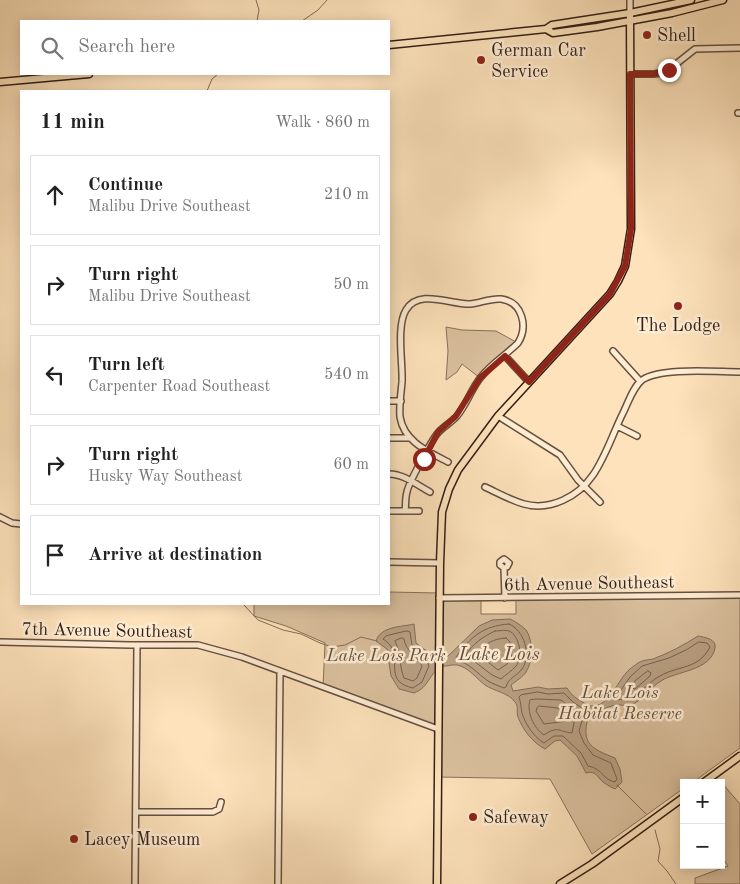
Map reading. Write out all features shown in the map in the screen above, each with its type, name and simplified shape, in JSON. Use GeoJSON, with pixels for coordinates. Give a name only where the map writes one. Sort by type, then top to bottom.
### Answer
{"type":"FeatureCollection","features":[{"type":"Feature","properties":{"kind":"main road"},"geometry":{"type":"LineString","coordinates":[[390,45],[546,29],[552,25],[630,13],[691,0]]}},
{"type":"Feature","properties":{"kind":"main road"},"geometry":{"type":"LineString","coordinates":[[546,29],[553,33],[630,22],[724,0]]}},
{"type":"Feature","properties":{"kind":"main road"},"geometry":{"type":"LineString","coordinates":[[437,884],[439,598],[442,512],[452,481],[458,470],[498,416],[610,294],[625,266],[631,229],[630,13]]}},
{"type":"Feature","properties":{"kind":"main road"},"geometry":{"type":"LineString","coordinates":[[0,82],[78,75]]}},
{"type":"Feature","properties":{"kind":"main road"},"geometry":{"type":"LineString","coordinates":[[708,779],[740,756]]}},
{"type":"Feature","properties":{"kind":"main road"},"geometry":{"type":"LineString","coordinates":[[560,884],[592,864],[680,800]]}},
{"type":"Feature","properties":{"kind":"street"},"geometry":{"type":"LineString","coordinates":[[630,0],[630,13]]}},
{"type":"Feature","properties":{"kind":"street"},"geometry":{"type":"LineString","coordinates":[[630,74],[666,72],[695,49],[740,48]]}},
{"type":"Feature","properties":{"kind":"street"},"geometry":{"type":"LineString","coordinates":[[405,511],[406,494],[428,451],[438,432],[448,425],[462,409],[480,378],[522,338],[524,325],[521,314],[510,302],[500,299],[470,304],[435,298],[414,303],[406,310],[401,324],[402,378],[400,416],[404,429],[410,438],[428,451],[448,462]]}},
{"type":"Feature","properties":{"kind":"street"},"geometry":{"type":"LineString","coordinates":[[613,351],[640,381]]}},
{"type":"Feature","properties":{"kind":"street"},"geometry":{"type":"LineString","coordinates":[[505,356],[529,382]]}},
{"type":"Feature","properties":{"kind":"street"},"geometry":{"type":"LineString","coordinates":[[485,487],[526,504],[558,503],[570,497],[584,486],[594,474],[640,381],[649,376],[667,372],[740,372]]}},
{"type":"Feature","properties":{"kind":"street"},"geometry":{"type":"LineString","coordinates":[[390,400],[401,400]]}},
{"type":"Feature","properties":{"kind":"street"},"geometry":{"type":"LineString","coordinates":[[498,416],[560,455],[584,486],[600,502]]}},
{"type":"Feature","properties":{"kind":"street"},"geometry":{"type":"LineString","coordinates":[[617,426],[637,436]]}},
{"type":"Feature","properties":{"kind":"street"},"geometry":{"type":"LineString","coordinates":[[390,438],[410,438]]}},
{"type":"Feature","properties":{"kind":"street"},"geometry":{"type":"LineString","coordinates":[[390,474],[398,475],[430,492]]}},
{"type":"Feature","properties":{"kind":"street"},"geometry":{"type":"LineString","coordinates":[[390,511],[419,511]]}},
{"type":"Feature","properties":{"kind":"street"},"geometry":{"type":"LineString","coordinates":[[0,517],[12,523],[20,524]]}},
{"type":"Feature","properties":{"kind":"street"},"geometry":{"type":"LineString","coordinates":[[390,562],[440,563]]}},
{"type":"Feature","properties":{"kind":"street"},"geometry":{"type":"LineString","coordinates":[[504,568],[505,598]]}},
{"type":"Feature","properties":{"kind":"street","name":"6th Avenue Southeast"},"geometry":{"type":"LineString","coordinates":[[439,598],[740,595]]}},
{"type":"Feature","properties":{"kind":"street","name":"7th Avenue Southeast"},"geometry":{"type":"LineString","coordinates":[[0,642],[136,646],[198,645],[242,657],[438,729]]}},
{"type":"Feature","properties":{"kind":"street"},"geometry":{"type":"LineString","coordinates":[[135,884],[136,646]]}},
{"type":"Feature","properties":{"kind":"street"},"geometry":{"type":"LineString","coordinates":[[278,884],[280,671]]}},
{"type":"Feature","properties":{"kind":"street"},"geometry":{"type":"LineString","coordinates":[[136,812],[213,812],[219,808],[220,802]]}},
{"type":"Feature","properties":{"kind":"green space"},"geometry":{"type":"Polygon","coordinates":[[[446,327],[462,330],[496,331],[518,343],[480,378],[462,364],[457,372],[446,380],[448,351],[446,327]]]}},
{"type":"Feature","properties":{"kind":"green space","name":"Lake Lois Habitat Reserve"},"geometry":{"type":"Polygon","coordinates":[[[390,592],[439,593],[441,600],[481,600],[481,614],[516,614],[516,599],[740,598],[740,748],[697,779],[680,779],[680,791],[592,854],[550,779],[438,777],[438,729],[323,687],[325,643],[286,626],[254,616],[254,605],[390,605],[390,592]]]}},
{"type":"Feature","properties":{"kind":"green space"},"geometry":{"type":"Polygon","coordinates":[[[725,787],[740,804],[740,884],[695,884],[695,878],[720,869],[725,869],[728,866],[725,862],[725,787]]]}},
{"type":"Feature","properties":{"kind":"water","name":"Lake Lois"},"geometry":{"type":"Polygon","coordinates":[[[510,619],[526,630],[530,639],[531,651],[530,662],[526,672],[511,685],[513,691],[538,687],[548,689],[567,688],[570,693],[591,706],[598,705],[609,697],[627,672],[640,662],[665,654],[698,636],[714,642],[715,648],[712,656],[700,666],[661,681],[635,703],[609,707],[588,718],[586,727],[587,740],[600,752],[615,758],[620,769],[622,782],[615,789],[603,782],[594,773],[586,773],[577,756],[560,740],[555,741],[545,749],[536,743],[522,726],[517,715],[517,705],[512,699],[485,685],[461,666],[442,666],[437,669],[423,688],[414,693],[399,689],[391,676],[387,649],[376,641],[382,632],[414,624],[416,643],[428,652],[432,661],[443,661],[479,626],[492,620],[510,619]]]}},
{"type":"Feature","properties":{"kind":"waterway"},"geometry":{"type":"LineString","coordinates":[[256,0],[259,10],[257,20]]}},
{"type":"Feature","properties":{"kind":"waterway"},"geometry":{"type":"LineString","coordinates":[[303,20],[318,10],[327,0]]}},
{"type":"Feature","properties":{"kind":"waterway"},"geometry":{"type":"LineString","coordinates":[[207,90],[212,79],[217,75]]}},
{"type":"Feature","properties":{"kind":"waterway"},"geometry":{"type":"LineString","coordinates":[[244,605],[258,620],[283,630],[301,634],[332,647],[345,645],[361,637],[377,641]]}},
{"type":"Feature","properties":{"kind":"waterway"},"geometry":{"type":"LineString","coordinates":[[617,785],[646,814]]}},
{"type":"Feature","properties":{"kind":"waterway"},"geometry":{"type":"LineString","coordinates":[[655,830],[660,849],[658,861],[676,884]]}},
{"type":"Feature","properties":{"kind":"place","name":"Shell"},"geometry":{"type":"Point","coordinates":[647,35]}},
{"type":"Feature","properties":{"kind":"place","name":"German Car Service"},"geometry":{"type":"Point","coordinates":[481,60]}},
{"type":"Feature","properties":{"kind":"place","name":"The Lodge"},"geometry":{"type":"Point","coordinates":[678,306]}},
{"type":"Feature","properties":{"kind":"place","name":"Safeway"},"geometry":{"type":"Point","coordinates":[473,817]}},
{"type":"Feature","properties":{"kind":"place","name":"Lacey Museum"},"geometry":{"type":"Point","coordinates":[74,839]}},
{"type":"Feature","properties":{"kind":"route"},"geometry":{"type":"LineString","coordinates":[[424,459],[438,432],[448,425],[462,409],[475,385],[488,369],[505,356],[529,382],[610,294],[627,260],[631,229],[630,74],[654,74],[669,70]]}},
{"type":"Feature","properties":{"kind":"park label","name":"Lake Lois Park"},"geometry":{"type":"Point","coordinates":[386,655]}}]}
